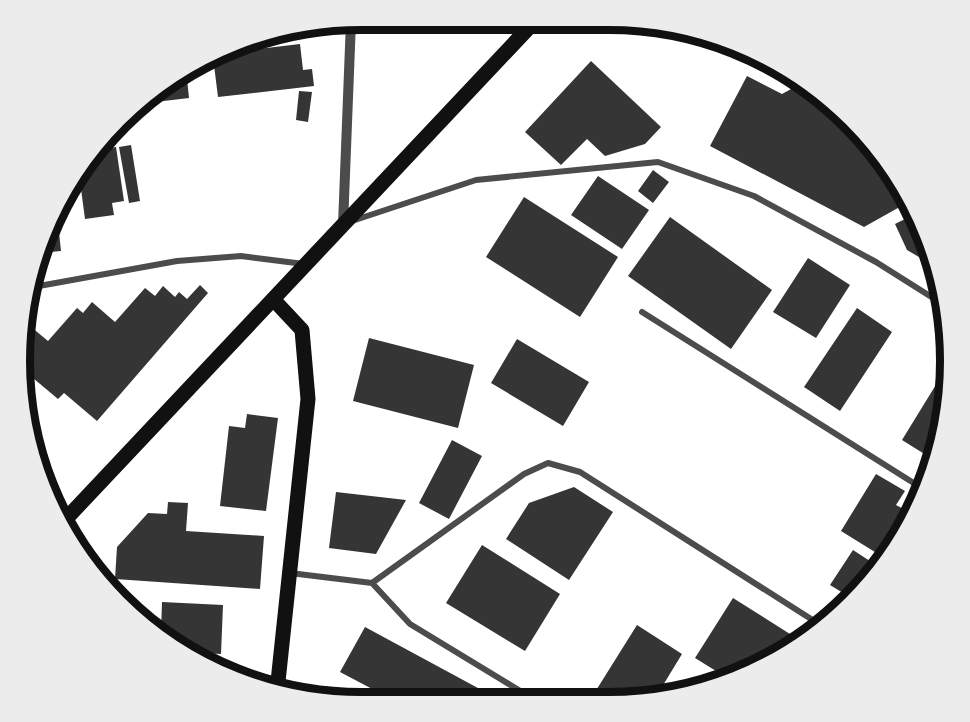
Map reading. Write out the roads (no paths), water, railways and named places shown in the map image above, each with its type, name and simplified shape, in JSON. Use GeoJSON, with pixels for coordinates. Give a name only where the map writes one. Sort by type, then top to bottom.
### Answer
{"type":"FeatureCollection","features":[{"type":"Feature","properties":{"kind":"main road"},"geometry":{"type":"LineString","coordinates":[[69,516],[527,30]]}},
{"type":"Feature","properties":{"kind":"main road"},"geometry":{"type":"LineString","coordinates":[[273,299],[302,330],[308,399],[278,682]]}},
{"type":"Feature","properties":{"kind":"street"},"geometry":{"type":"LineString","coordinates":[[351,30],[343,225],[476,180],[658,162],[754,196],[876,262],[934,299]]}},
{"type":"Feature","properties":{"kind":"street"},"geometry":{"type":"LineString","coordinates":[[38,286],[177,261],[242,256],[305,264]]}},
{"type":"Feature","properties":{"kind":"street"},"geometry":{"type":"LineString","coordinates":[[642,312],[916,485]]}},
{"type":"Feature","properties":{"kind":"street"},"geometry":{"type":"LineString","coordinates":[[372,583],[524,474],[548,463],[580,472],[814,621]]}},
{"type":"Feature","properties":{"kind":"street"},"geometry":{"type":"LineString","coordinates":[[289,573],[372,583],[410,624],[522,692]]}}]}
